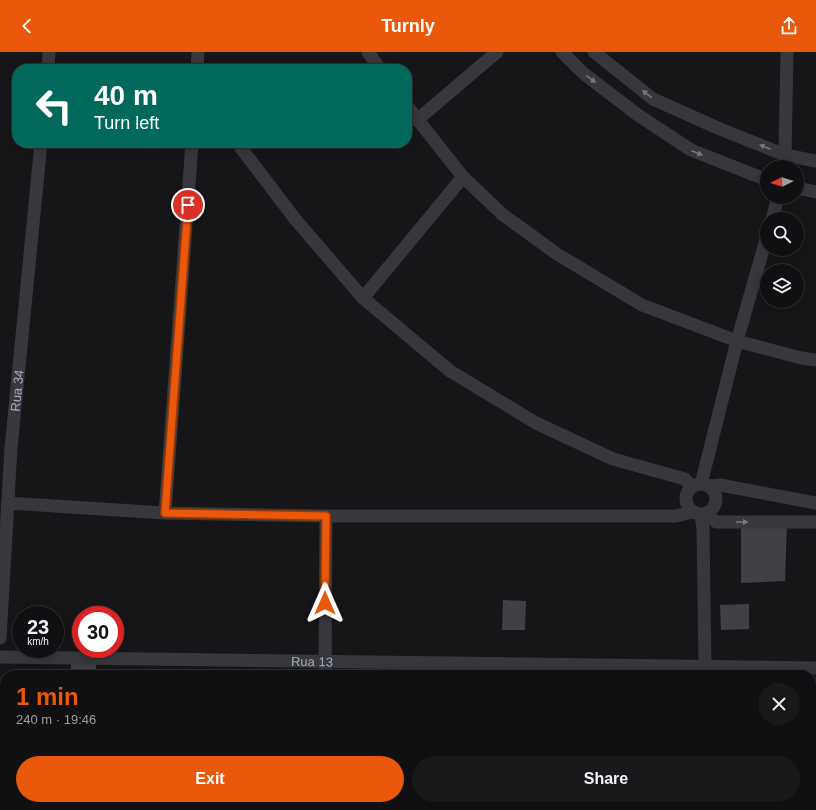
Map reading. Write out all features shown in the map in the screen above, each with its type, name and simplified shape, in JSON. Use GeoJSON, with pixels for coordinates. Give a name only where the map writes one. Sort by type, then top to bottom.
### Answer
{"type":"FeatureCollection","features":[{"type":"Feature","properties":{"kind":"street"},"geometry":{"type":"LineString","coordinates":[[48,64],[49,52]]}},
{"type":"Feature","properties":{"kind":"street"},"geometry":{"type":"LineString","coordinates":[[198,52],[198,64]]}},
{"type":"Feature","properties":{"kind":"street"},"geometry":{"type":"LineString","coordinates":[[368,52],[376,64]]}},
{"type":"Feature","properties":{"kind":"street"},"geometry":{"type":"LineString","coordinates":[[417,120],[497,52]]}},
{"type":"Feature","properties":{"kind":"street"},"geometry":{"type":"LineString","coordinates":[[562,52],[590,78],[638,115],[691,150],[760,177]]}},
{"type":"Feature","properties":{"kind":"street"},"geometry":{"type":"LineString","coordinates":[[594,52],[653,99],[720,129],[782,160]]}},
{"type":"Feature","properties":{"kind":"street"},"geometry":{"type":"LineString","coordinates":[[784,160],[787,52]]}},
{"type":"Feature","properties":{"kind":"street"},"geometry":{"type":"LineString","coordinates":[[412,113],[463,177],[502,214],[557,254],[642,305],[738,341],[801,358],[816,360]]}},
{"type":"Feature","properties":{"kind":"street","name":"Rua 34"},"geometry":{"type":"LineString","coordinates":[[0,638],[8,503],[6,448],[40,148]]}},
{"type":"Feature","properties":{"kind":"street"},"geometry":{"type":"LineString","coordinates":[[165,513],[192,148]]}},
{"type":"Feature","properties":{"kind":"street"},"geometry":{"type":"LineString","coordinates":[[8,503],[165,513],[326,516],[676,516],[710,512],[716,504],[716,494],[701,486],[685,479],[613,459],[536,423],[450,371],[363,298],[295,219],[241,148]]}},
{"type":"Feature","properties":{"kind":"street"},"geometry":{"type":"LineString","coordinates":[[804,161],[816,161]]}},
{"type":"Feature","properties":{"kind":"street"},"geometry":{"type":"LineString","coordinates":[[363,298],[463,177]]}},
{"type":"Feature","properties":{"kind":"street"},"geometry":{"type":"LineString","coordinates":[[804,189],[816,192]]}},
{"type":"Feature","properties":{"kind":"street"},"geometry":{"type":"LineString","coordinates":[[701,486],[761,256]]}},
{"type":"Feature","properties":{"kind":"street"},"geometry":{"type":"LineString","coordinates":[[816,503],[720,485],[701,486],[688,490],[686,499],[686,504],[716,522],[816,522]]}},
{"type":"Feature","properties":{"kind":"street"},"geometry":{"type":"LineString","coordinates":[[700,513],[703,528],[705,666]]}},
{"type":"Feature","properties":{"kind":"street"},"geometry":{"type":"LineString","coordinates":[[325,670],[326,516]]}},
{"type":"Feature","properties":{"kind":"street","name":"Rua 13"},"geometry":{"type":"LineString","coordinates":[[0,658],[325,662],[474,669],[624,670],[705,666],[762,670]]}},
{"type":"Feature","properties":{"kind":"street","name":"Rua 13"},"geometry":{"type":"LineString","coordinates":[[789,670],[816,668]]}},
{"type":"Feature","properties":{"kind":"building"},"geometry":{"type":"Polygon","coordinates":[[[787,524],[785,581],[741,583],[741,526],[787,524]]]}},
{"type":"Feature","properties":{"kind":"building"},"geometry":{"type":"Polygon","coordinates":[[[503,600],[526,601],[525,630],[502,630],[503,600]]]}},
{"type":"Feature","properties":{"kind":"building"},"geometry":{"type":"Polygon","coordinates":[[[749,604],[749,629],[721,630],[720,605],[749,604]]]}},
{"type":"Feature","properties":{"kind":"building"},"geometry":{"type":"Polygon","coordinates":[[[71,663],[96,664],[96,670],[71,670],[71,663]]]}},
{"type":"Feature","properties":{"kind":"route"},"geometry":{"type":"LineString","coordinates":[[188,205],[165,513],[326,516],[325,603]]}}]}
